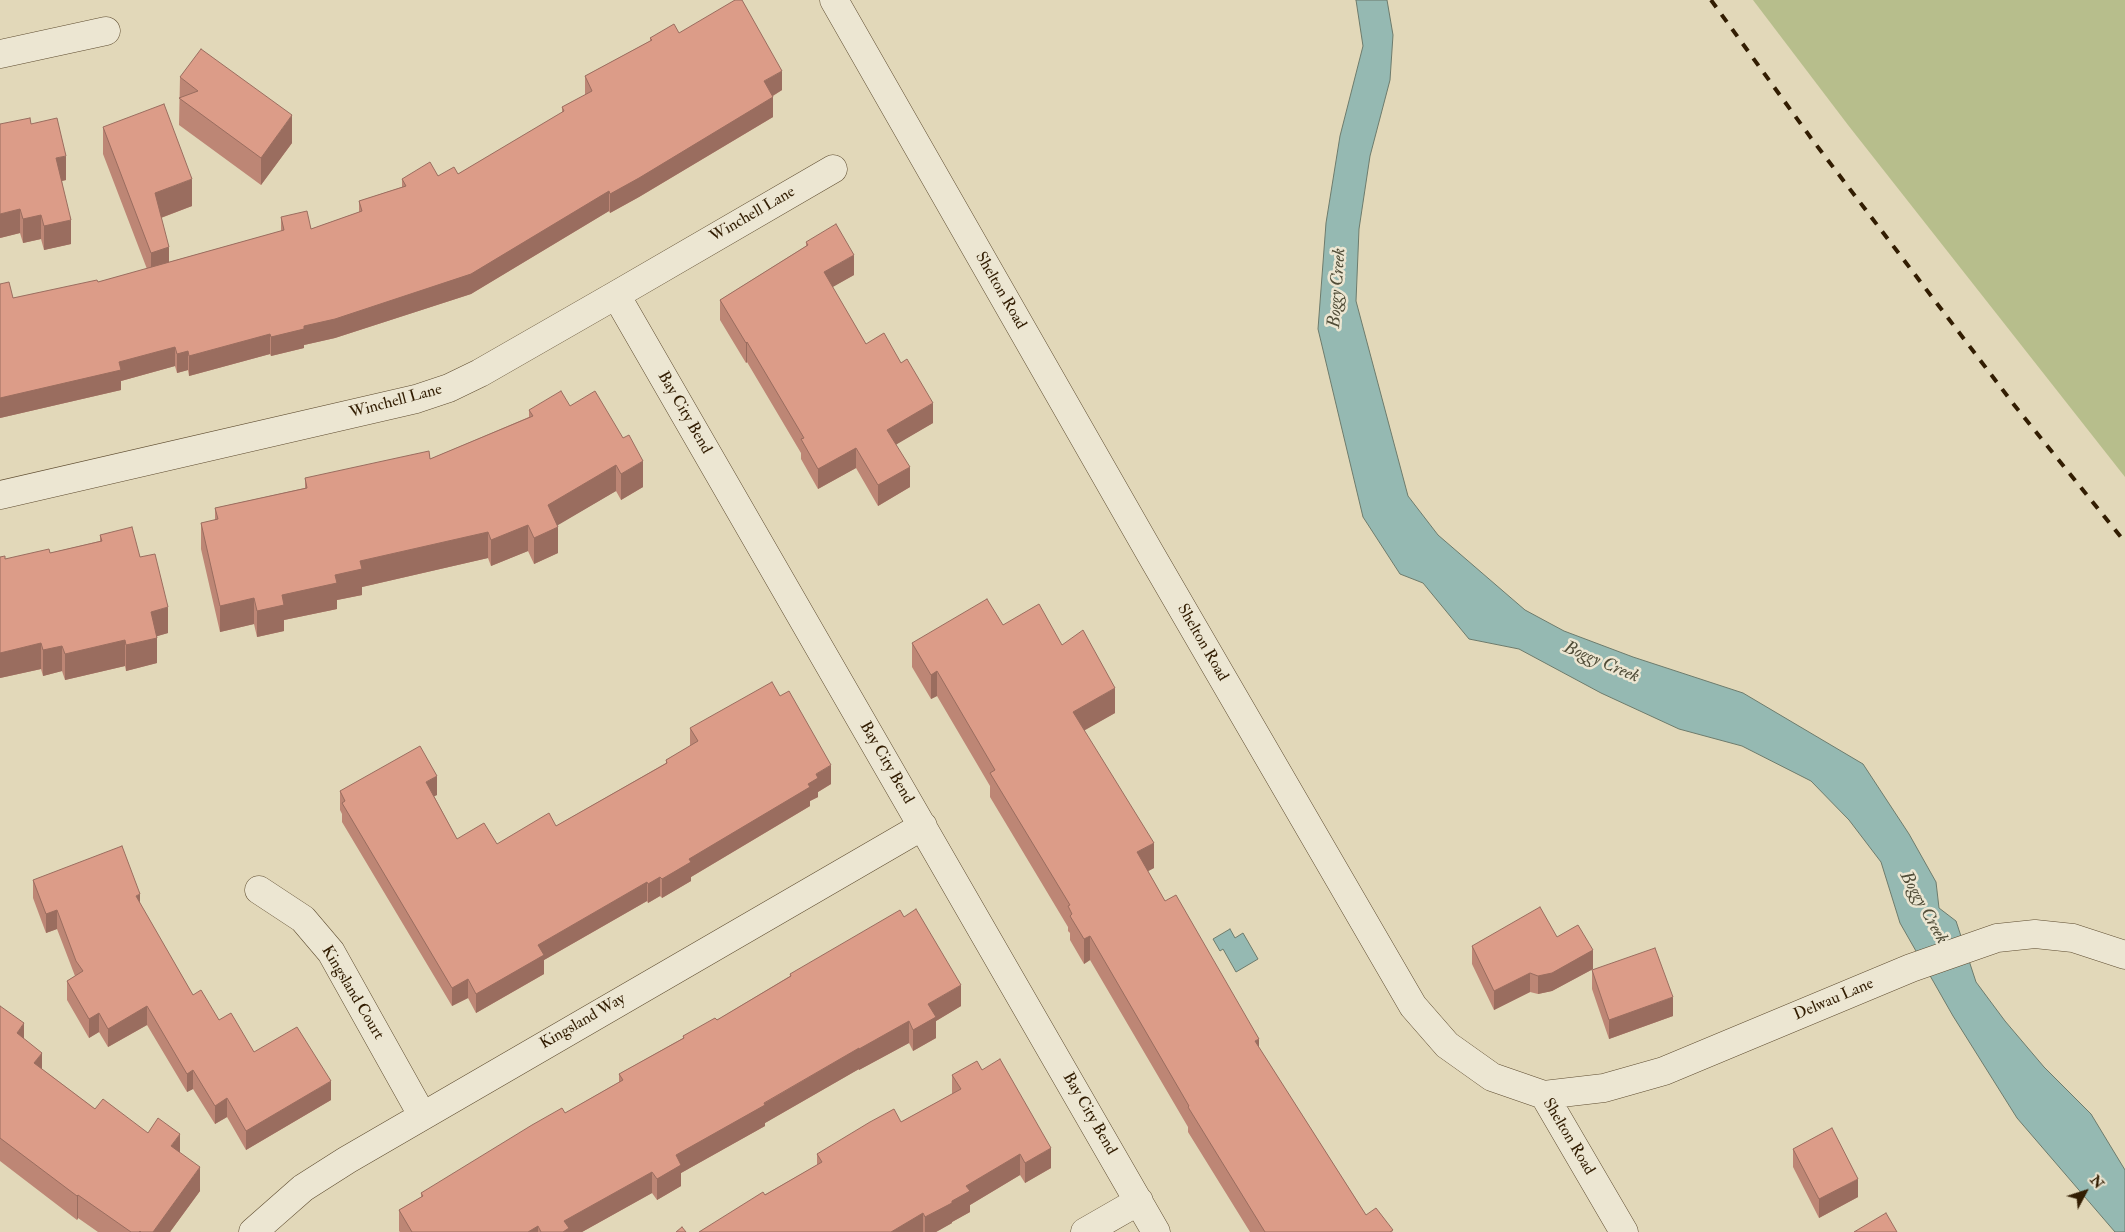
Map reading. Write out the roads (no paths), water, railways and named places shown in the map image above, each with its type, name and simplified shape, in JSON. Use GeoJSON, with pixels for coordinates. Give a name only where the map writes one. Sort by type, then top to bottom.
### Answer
{"type":"FeatureCollection","features":[{"type":"Feature","properties":{"kind":"street","name":"Shelton Road"},"geometry":{"type":"LineString","coordinates":[[834,0],[1150,553],[1413,1006],[1448,1045],[1492,1076],[1544,1095],[1624,1232]]}},
{"type":"Feature","properties":{"kind":"street"},"geometry":{"type":"LineString","coordinates":[[0,54],[106,31]]}},
{"type":"Feature","properties":{"kind":"street","name":"Winchell Lane"},"geometry":{"type":"LineString","coordinates":[[0,495],[416,399],[450,388],[480,373],[833,169]]}},
{"type":"Feature","properties":{"kind":"street","name":"Bay City Bend"},"geometry":{"type":"LineString","coordinates":[[616,295],[1156,1232]]}},
{"type":"Feature","properties":{"kind":"street","name":"Kingsland Way"},"geometry":{"type":"LineString","coordinates":[[253,1232],[303,1188],[422,1115],[923,826]]}},
{"type":"Feature","properties":{"kind":"street","name":"Kingsland Court"},"geometry":{"type":"LineString","coordinates":[[259,890],[303,919],[331,952],[422,1115]]}},
{"type":"Feature","properties":{"kind":"street","name":"Delwau Lane"},"geometry":{"type":"LineString","coordinates":[[1544,1095],[1604,1088],[1664,1071],[1910,968],[1997,938],[2035,934],[2074,938],[2125,955]]}},
{"type":"Feature","properties":{"kind":"street"},"geometry":{"type":"LineString","coordinates":[[1085,1232],[1139,1201]]}},
{"type":"Feature","properties":{"kind":"water","name":"Boggy Creek"},"geometry":{"type":"Polygon","coordinates":[[[1356,0],[1387,0],[1393,35],[1390,80],[1370,156],[1359,229],[1356,301],[1408,496],[1438,535],[1525,610],[1564,631],[1633,657],[1743,693],[1863,764],[1909,834],[1936,882],[1939,908],[1956,921],[1976,982],[2005,1021],[2044,1067],[2091,1114],[2125,1170],[2125,1232],[2115,1232],[2017,1118],[1953,1016],[1900,923],[1881,862],[1849,820],[1811,781],[1742,746],[1679,729],[1601,693],[1519,649],[1469,639],[1423,583],[1400,574],[1363,517],[1318,329],[1326,223],[1340,136],[1363,46],[1356,0]]]}},
{"type":"Feature","properties":{"kind":"water"},"geometry":{"type":"Polygon","coordinates":[[[1230,929],[1235,938],[1243,933],[1258,959],[1236,972],[1223,949],[1220,951],[1213,939],[1230,929]]]}},
{"type":"Feature","properties":{"kind":"railway"},"geometry":{"type":"LineString","coordinates":[[1711,0],[1811,138],[2015,406],[2125,542]]}}]}
